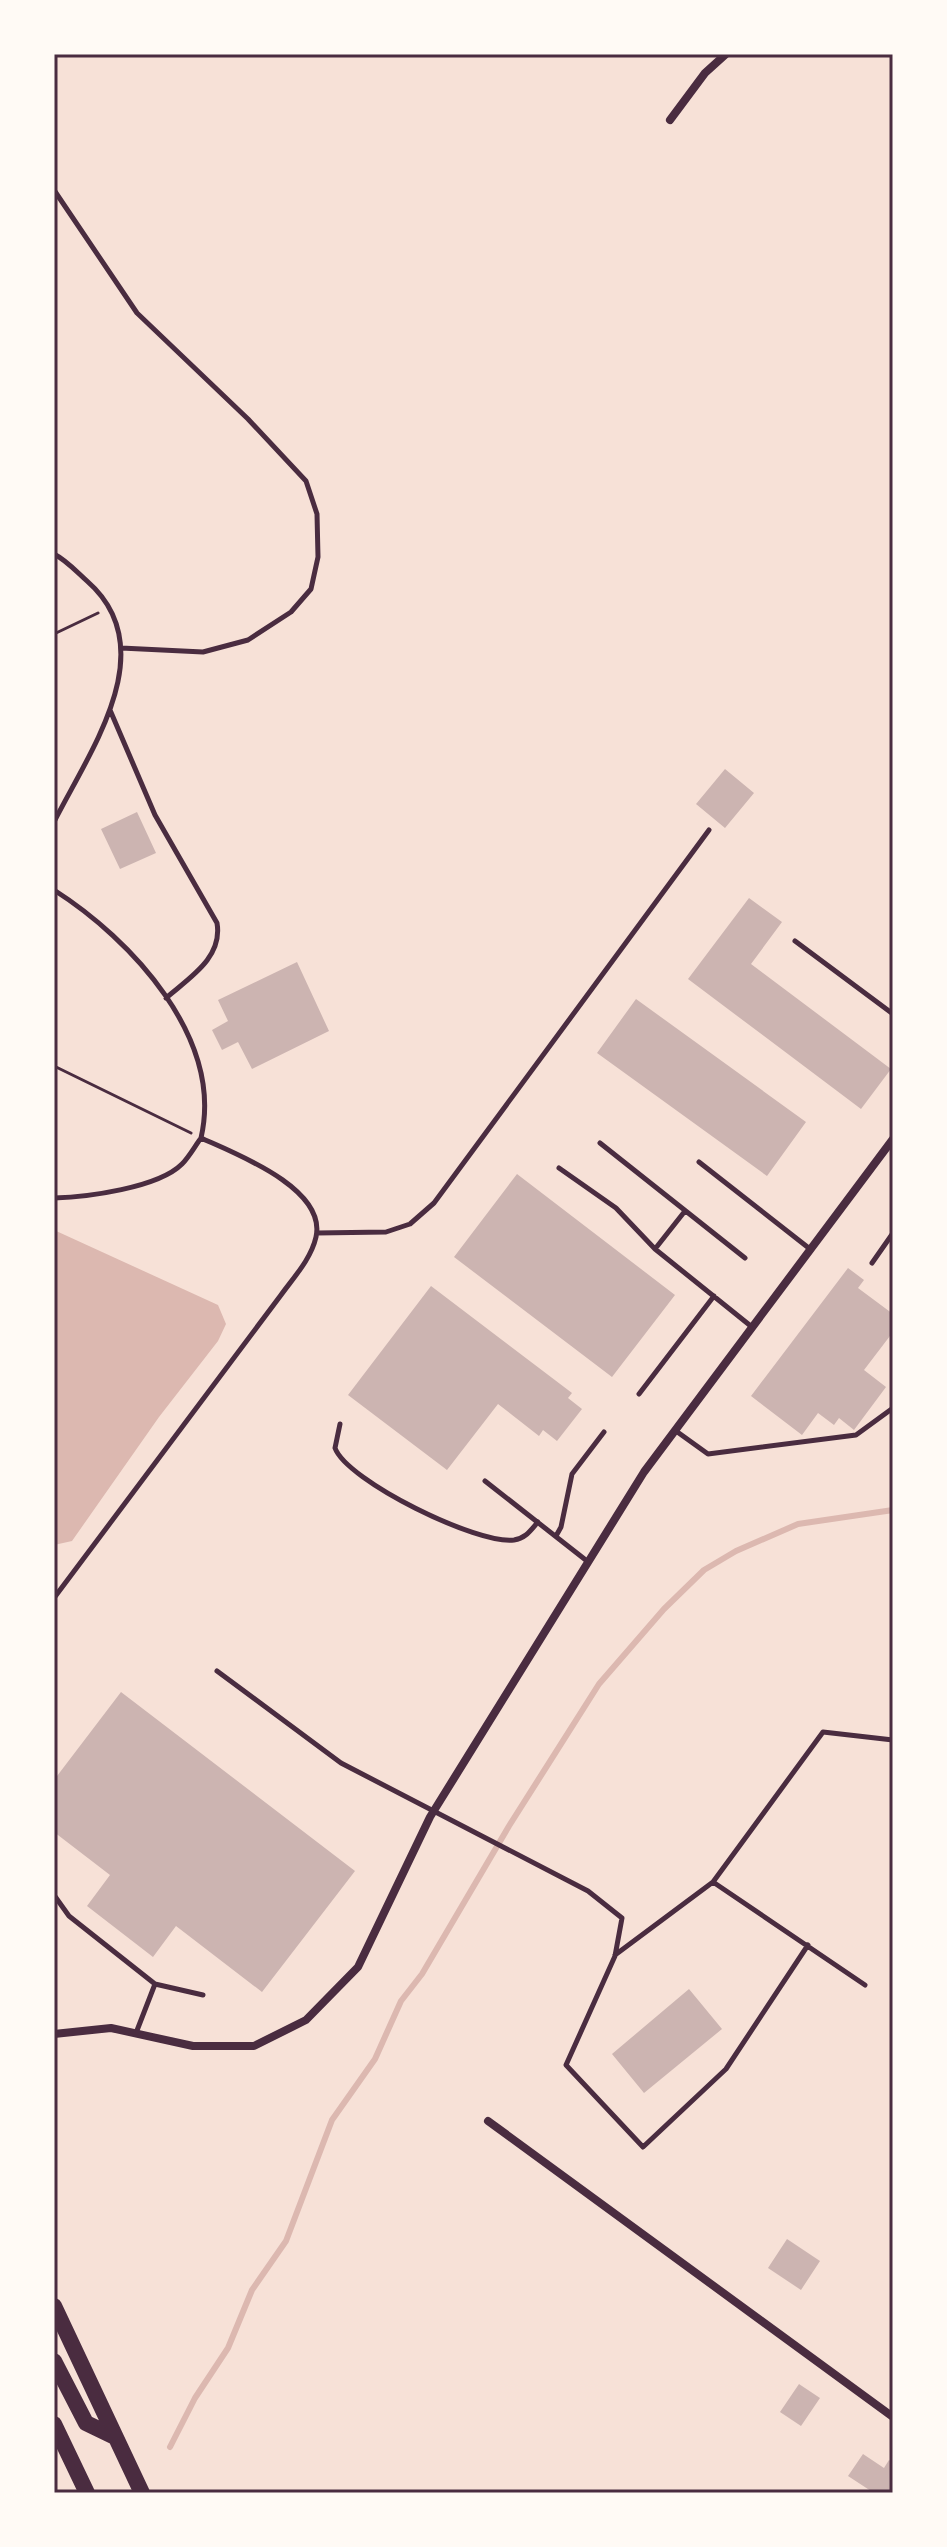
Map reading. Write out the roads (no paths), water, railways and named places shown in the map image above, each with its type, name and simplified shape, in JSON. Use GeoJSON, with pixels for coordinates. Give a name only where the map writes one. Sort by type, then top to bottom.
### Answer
{"type":"FeatureCollection","features":[{"type":"Feature","properties":{"kind":"highway"},"geometry":{"type":"LineString","coordinates":[[54,2306],[142,2493]]}},
{"type":"Feature","properties":{"kind":"highway"},"geometry":{"type":"LineString","coordinates":[[54,2361],[86,2423],[115,2437]]}},
{"type":"Feature","properties":{"kind":"highway"},"geometry":{"type":"LineString","coordinates":[[54,2424],[87,2493]]}},
{"type":"Feature","properties":{"kind":"street"},"geometry":{"type":"LineString","coordinates":[[670,120],[705,73],[726,54]]}},
{"type":"Feature","properties":{"kind":"street"},"geometry":{"type":"LineString","coordinates":[[54,2034],[111,2028],[193,2046],[254,2046],[306,2020],[358,1967],[434,1809],[644,1472],[893,1139]]}},
{"type":"Feature","properties":{"kind":"street"},"geometry":{"type":"LineString","coordinates":[[488,2121],[893,2417]]}},
{"type":"Feature","properties":{"kind":"lane"},"geometry":{"type":"LineString","coordinates":[[54,190],[137,313],[248,419],[306,481],[317,514],[318,557],[311,589],[291,612],[248,640],[203,652],[121,648]]}},
{"type":"Feature","properties":{"kind":"lane"},"geometry":{"type":"LineString","coordinates":[[54,554],[103,595],[110,607],[121,648],[117,695],[54,822]]}},
{"type":"Feature","properties":{"kind":"lane"},"geometry":{"type":"LineString","coordinates":[[110,710],[155,815],[217,923],[220,939],[208,960],[166,998]]}},
{"type":"Feature","properties":{"kind":"lane"},"geometry":{"type":"LineString","coordinates":[[317,1233],[386,1232],[410,1224],[434,1203],[709,830]]}},
{"type":"Feature","properties":{"kind":"lane"},"geometry":{"type":"LineString","coordinates":[[54,890],[122,941],[166,998],[186,1033],[204,1083],[207,1112],[201,1138],[181,1165],[155,1179],[117,1190],[54,1198]]}},
{"type":"Feature","properties":{"kind":"lane"},"geometry":{"type":"LineString","coordinates":[[795,941],[893,1014]]}},
{"type":"Feature","properties":{"kind":"lane"},"geometry":{"type":"LineString","coordinates":[[54,1598],[289,1285],[312,1249],[317,1233],[313,1211],[276,1174],[201,1138]]}},
{"type":"Feature","properties":{"kind":"lane"},"geometry":{"type":"LineString","coordinates":[[600,1143],[745,1258]]}},
{"type":"Feature","properties":{"kind":"lane"},"geometry":{"type":"LineString","coordinates":[[699,1162],[811,1250]]}},
{"type":"Feature","properties":{"kind":"lane"},"geometry":{"type":"LineString","coordinates":[[559,1168],[616,1208],[655,1249],[753,1328]]}},
{"type":"Feature","properties":{"kind":"lane"},"geometry":{"type":"LineString","coordinates":[[655,1249],[685,1211]]}},
{"type":"Feature","properties":{"kind":"lane"},"geometry":{"type":"LineString","coordinates":[[872,1263],[893,1233]]}},
{"type":"Feature","properties":{"kind":"lane"},"geometry":{"type":"LineString","coordinates":[[639,1394],[714,1296]]}},
{"type":"Feature","properties":{"kind":"lane"},"geometry":{"type":"LineString","coordinates":[[675,1431],[708,1454],[856,1435],[893,1408]]}},
{"type":"Feature","properties":{"kind":"lane"},"geometry":{"type":"LineString","coordinates":[[340,1424],[335,1448],[345,1465],[442,1522],[470,1533],[510,1541],[524,1538],[538,1522]]}},
{"type":"Feature","properties":{"kind":"lane"},"geometry":{"type":"LineString","coordinates":[[556,1536],[561,1527],[572,1474],[604,1432]]}},
{"type":"Feature","properties":{"kind":"lane"},"geometry":{"type":"LineString","coordinates":[[485,1481],[587,1561]]}},
{"type":"Feature","properties":{"kind":"lane"},"geometry":{"type":"LineString","coordinates":[[217,1671],[341,1763],[588,1891],[622,1918],[615,1956],[566,2065],[643,2147],[726,2069],[808,1945]]}},
{"type":"Feature","properties":{"kind":"lane"},"geometry":{"type":"LineString","coordinates":[[615,1956],[713,1882],[823,1732],[893,1740]]}},
{"type":"Feature","properties":{"kind":"lane"},"geometry":{"type":"LineString","coordinates":[[713,1882],[865,1985]]}},
{"type":"Feature","properties":{"kind":"lane"},"geometry":{"type":"LineString","coordinates":[[54,1895],[69,1916],[155,1984],[203,1995]]}},
{"type":"Feature","properties":{"kind":"lane"},"geometry":{"type":"LineString","coordinates":[[136,2033],[155,1984]]}},
{"type":"Feature","properties":{"kind":"waterway"},"geometry":{"type":"LineString","coordinates":[[170,2447],[195,2398],[228,2348],[252,2290],[286,2241],[332,2120],[375,2059],[401,2001],[422,1974],[509,1826],[599,1684],[664,1609],[704,1570],[736,1551],[798,1524],[893,1510]]}}]}
